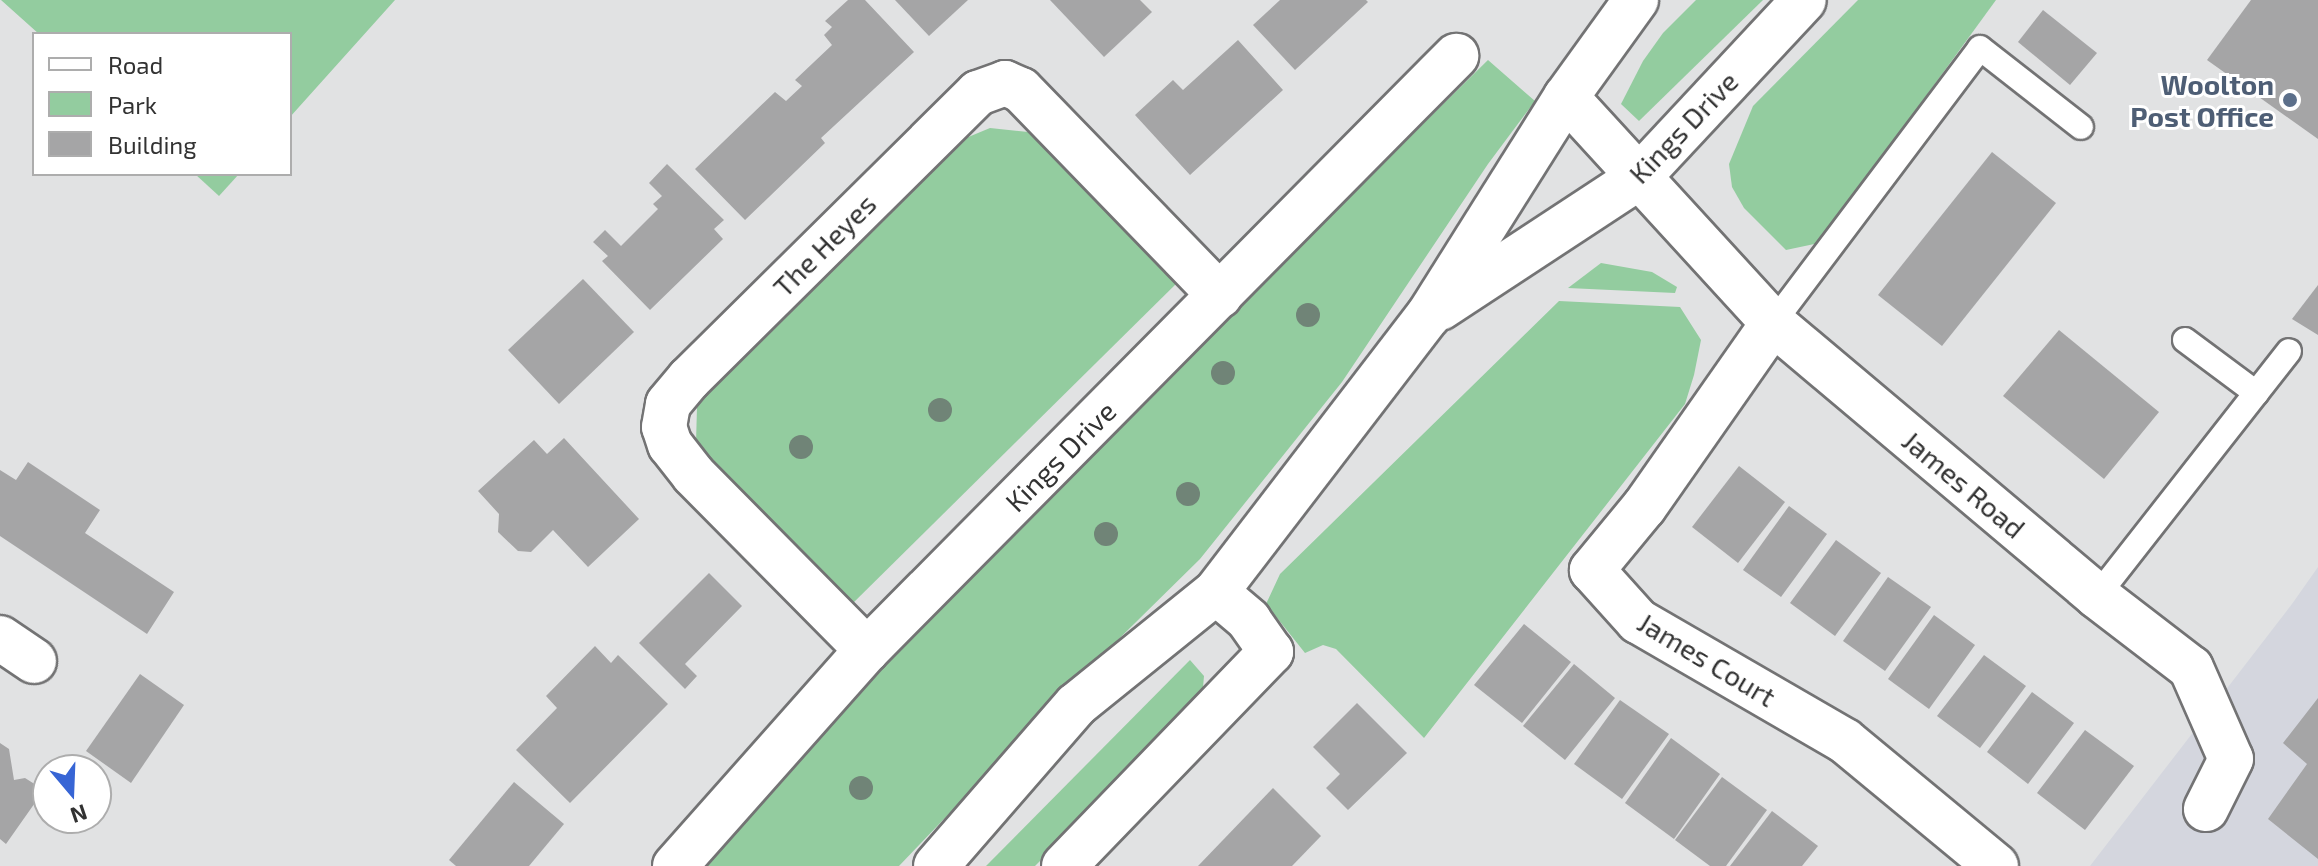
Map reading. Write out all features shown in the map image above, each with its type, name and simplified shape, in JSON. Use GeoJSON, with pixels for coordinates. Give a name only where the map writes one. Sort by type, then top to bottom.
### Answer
{"type":"FeatureCollection","features":[{"type":"Feature","properties":{"kind":"street","name":"Kings Drive"},"geometry":{"type":"LineString","coordinates":[[936,866],[1076,705],[1216,592],[1428,316],[1566,97],[1636,0]]}},
{"type":"Feature","properties":{"kind":"street","name":"Kings Drive"},"geometry":{"type":"LineString","coordinates":[[1428,316],[1638,178],[1804,0]]}},
{"type":"Feature","properties":{"kind":"street","name":"Kings Drive"},"geometry":{"type":"LineString","coordinates":[[675,866],[867,650],[1456,56]]}},
{"type":"Feature","properties":{"kind":"street","name":"The Heyes"},"geometry":{"type":"LineString","coordinates":[[867,650],[693,474],[670,445],[664,427],[668,404],[689,379],[978,93],[1005,83],[1021,90],[1220,295]]}},
{"type":"Feature","properties":{"kind":"street","name":"James Road"},"geometry":{"type":"LineString","coordinates":[[1566,97],[1773,323],[2097,596],[2191,668],[2231,759],[2206,809]]}},
{"type":"Feature","properties":{"kind":"street","name":"James Court"},"geometry":{"type":"LineString","coordinates":[[1773,323],[1644,507],[1592,570],[1638,621],[1845,741],[1996,866]]}},
{"type":"Feature","properties":{"kind":"street"},"geometry":{"type":"LineString","coordinates":[[1064,866],[1271,652],[1249,620],[1216,592]]}},
{"type":"Feature","properties":{"kind":"lane"},"geometry":{"type":"LineString","coordinates":[[1773,323],[1980,48],[2081,127]]}},
{"type":"Feature","properties":{"kind":"lane"},"geometry":{"type":"LineString","coordinates":[[2185,340],[2256,393]]}},
{"type":"Feature","properties":{"kind":"lane"},"geometry":{"type":"LineString","coordinates":[[2097,596],[2289,351]]}},
{"type":"Feature","properties":{"kind":"shaded area"},"geometry":{"type":"Polygon","coordinates":[[[2318,567],[2318,866],[2090,866],[2292,604],[2318,567]]]}},
{"type":"Feature","properties":{"kind":"green space"},"geometry":{"type":"Polygon","coordinates":[[[1,0],[395,0],[292,115],[292,32],[37,32],[1,0]]]}},
{"type":"Feature","properties":{"kind":"green space"},"geometry":{"type":"Polygon","coordinates":[[[1696,0],[1763,0],[1639,121],[1621,104],[1643,61],[1663,33],[1696,0]]]}},
{"type":"Feature","properties":{"kind":"green space"},"geometry":{"type":"Polygon","coordinates":[[[1858,0],[1996,0],[1819,243],[1786,250],[1744,208],[1732,187],[1729,164],[1753,106],[1858,0]]]}},
{"type":"Feature","properties":{"kind":"green space"},"geometry":{"type":"Polygon","coordinates":[[[1488,60],[1535,101],[1488,164],[1342,382],[1200,559],[1070,687],[899,866],[697,866],[806,742],[1027,513],[1488,60]]]}},
{"type":"Feature","properties":{"kind":"green space"},"geometry":{"type":"Polygon","coordinates":[[[990,128],[1028,132],[1043,140],[1180,280],[847,609],[716,476],[696,443],[697,407],[701,397],[954,143],[990,128]]]}},
{"type":"Feature","properties":{"kind":"green space"},"geometry":{"type":"Polygon","coordinates":[[[197,176],[237,176],[219,196],[197,176]]]}},
{"type":"Feature","properties":{"kind":"green space"},"geometry":{"type":"Polygon","coordinates":[[[1601,263],[1652,272],[1677,287],[1675,293],[1568,288],[1601,263]]]}},
{"type":"Feature","properties":{"kind":"green space"},"geometry":{"type":"Polygon","coordinates":[[[1559,301],[1680,307],[1701,340],[1694,375],[1685,404],[1424,738],[1336,649],[1323,645],[1305,653],[1266,604],[1280,574],[1559,301]]]}},
{"type":"Feature","properties":{"kind":"green space"},"geometry":{"type":"Polygon","coordinates":[[[1190,660],[1204,676],[1202,699],[1035,866],[986,866],[1190,660]]]}},
{"type":"Feature","properties":{"kind":"building"},"geometry":{"type":"Polygon","coordinates":[[[848,0],[865,0],[914,52],[821,138],[825,143],[745,220],[695,169],[775,92],[786,101],[802,86],[795,80],[832,45],[824,35],[832,27],[825,21],[848,0]]]}},
{"type":"Feature","properties":{"kind":"building"},"geometry":{"type":"Polygon","coordinates":[[[895,0],[968,0],[929,36],[895,0]]]}},
{"type":"Feature","properties":{"kind":"building"},"geometry":{"type":"Polygon","coordinates":[[[1050,0],[1140,0],[1152,12],[1104,57],[1050,0]]]}},
{"type":"Feature","properties":{"kind":"building"},"geometry":{"type":"Polygon","coordinates":[[[1280,0],[1368,2],[1295,70],[1253,25],[1280,0]]]}},
{"type":"Feature","properties":{"kind":"building","name":"Woolton Post Office"},"geometry":{"type":"Polygon","coordinates":[[[2251,0],[2318,0],[2318,139],[2207,60],[2251,0]]]}},
{"type":"Feature","properties":{"kind":"building"},"geometry":{"type":"Polygon","coordinates":[[[2043,10],[2097,53],[2070,85],[2018,42],[2043,10]]]}},
{"type":"Feature","properties":{"kind":"building"},"geometry":{"type":"Polygon","coordinates":[[[1238,40],[1283,90],[1190,175],[1135,115],[1173,80],[1183,90],[1238,40]]]}},
{"type":"Feature","properties":{"kind":"building"},"geometry":{"type":"Polygon","coordinates":[[[1992,152],[2056,203],[1942,346],[1878,295],[1992,152]]]}},
{"type":"Feature","properties":{"kind":"building"},"geometry":{"type":"Polygon","coordinates":[[[667,164],[724,220],[714,229],[723,239],[650,310],[602,261],[608,256],[593,242],[605,230],[621,246],[658,209],[653,204],[662,196],[649,183],[667,164]]]}},
{"type":"Feature","properties":{"kind":"building"},"geometry":{"type":"Polygon","coordinates":[[[583,279],[634,332],[559,404],[508,350],[583,279]]]}},
{"type":"Feature","properties":{"kind":"building"},"geometry":{"type":"Polygon","coordinates":[[[2318,285],[2318,335],[2292,319],[2318,285]]]}},
{"type":"Feature","properties":{"kind":"building"},"geometry":{"type":"Polygon","coordinates":[[[2059,330],[2159,412],[2104,479],[2003,396],[2059,330]]]}},
{"type":"Feature","properties":{"kind":"building"},"geometry":{"type":"Polygon","coordinates":[[[564,438],[639,519],[588,567],[553,530],[531,552],[518,551],[498,532],[499,514],[478,491],[534,440],[547,454],[564,438]]]}},
{"type":"Feature","properties":{"kind":"building"},"geometry":{"type":"Polygon","coordinates":[[[28,462],[100,510],[85,533],[174,592],[147,634],[0,536],[0,470],[16,480],[28,462]]]}},
{"type":"Feature","properties":{"kind":"building"},"geometry":{"type":"Polygon","coordinates":[[[1739,466],[1785,502],[1738,563],[1692,527],[1739,466]]]}},
{"type":"Feature","properties":{"kind":"building"},"geometry":{"type":"Polygon","coordinates":[[[1789,506],[1827,534],[1781,597],[1743,570],[1789,506]]]}},
{"type":"Feature","properties":{"kind":"building"},"geometry":{"type":"Polygon","coordinates":[[[1836,540],[1881,573],[1835,636],[1790,603],[1836,540]]]}},
{"type":"Feature","properties":{"kind":"building"},"geometry":{"type":"Polygon","coordinates":[[[709,573],[742,606],[685,664],[697,676],[685,689],[639,643],[709,573]]]}},
{"type":"Feature","properties":{"kind":"building"},"geometry":{"type":"Polygon","coordinates":[[[1888,577],[1931,607],[1885,671],[1843,641],[1888,577]]]}},
{"type":"Feature","properties":{"kind":"building"},"geometry":{"type":"Polygon","coordinates":[[[1934,615],[1975,645],[1929,709],[1888,679],[1934,615]]]}},
{"type":"Feature","properties":{"kind":"building"},"geometry":{"type":"Polygon","coordinates":[[[1524,624],[1571,662],[1522,723],[1474,685],[1524,624]]]}},
{"type":"Feature","properties":{"kind":"building"},"geometry":{"type":"Polygon","coordinates":[[[595,646],[611,663],[618,655],[668,704],[570,803],[516,750],[557,708],[546,696],[595,646]]]}},
{"type":"Feature","properties":{"kind":"building"},"geometry":{"type":"Polygon","coordinates":[[[1984,655],[2026,686],[1980,748],[1937,716],[1984,655]]]}},
{"type":"Feature","properties":{"kind":"building"},"geometry":{"type":"Polygon","coordinates":[[[1574,664],[1615,698],[1565,760],[1523,726],[1574,664]]]}},
{"type":"Feature","properties":{"kind":"building"},"geometry":{"type":"Polygon","coordinates":[[[140,674],[184,705],[131,783],[112,769],[112,754],[90,754],[86,751],[140,674]]]}},
{"type":"Feature","properties":{"kind":"building"},"geometry":{"type":"Polygon","coordinates":[[[2032,692],[2074,723],[2028,784],[1987,752],[2032,692]]]}},
{"type":"Feature","properties":{"kind":"building"},"geometry":{"type":"Polygon","coordinates":[[[2318,698],[2318,859],[2268,819],[2307,764],[2283,743],[2318,698]]]}},
{"type":"Feature","properties":{"kind":"building"},"geometry":{"type":"Polygon","coordinates":[[[1620,700],[1669,734],[1622,799],[1574,764],[1620,700]]]}},
{"type":"Feature","properties":{"kind":"building"},"geometry":{"type":"Polygon","coordinates":[[[1357,703],[1407,753],[1348,810],[1326,788],[1340,774],[1313,747],[1357,703]]]}},
{"type":"Feature","properties":{"kind":"building"},"geometry":{"type":"Polygon","coordinates":[[[2085,730],[2134,766],[2085,830],[2037,793],[2085,730]]]}},
{"type":"Feature","properties":{"kind":"building"},"geometry":{"type":"Polygon","coordinates":[[[1671,738],[1720,774],[1674,839],[1625,803],[1671,738]]]}},
{"type":"Feature","properties":{"kind":"building"},"geometry":{"type":"Polygon","coordinates":[[[0,743],[9,749],[14,780],[25,778],[32,782],[32,807],[6,844],[0,839],[0,743]]]}},
{"type":"Feature","properties":{"kind":"building"},"geometry":{"type":"Polygon","coordinates":[[[1722,777],[1767,810],[1726,866],[1710,866],[1675,840],[1722,777]]]}},
{"type":"Feature","properties":{"kind":"building"},"geometry":{"type":"Polygon","coordinates":[[[514,782],[564,824],[529,866],[456,866],[449,860],[514,782]]]}},
{"type":"Feature","properties":{"kind":"building"},"geometry":{"type":"Polygon","coordinates":[[[1273,788],[1321,836],[1292,866],[1198,866],[1273,788]]]}},
{"type":"Feature","properties":{"kind":"building"},"geometry":{"type":"Polygon","coordinates":[[[1772,811],[1818,846],[1802,866],[1730,866],[1772,811]]]}},
{"type":"Feature","properties":{"kind":"place","name":"Woolton Post Office"},"geometry":{"type":"Point","coordinates":[2290,100]}}]}
